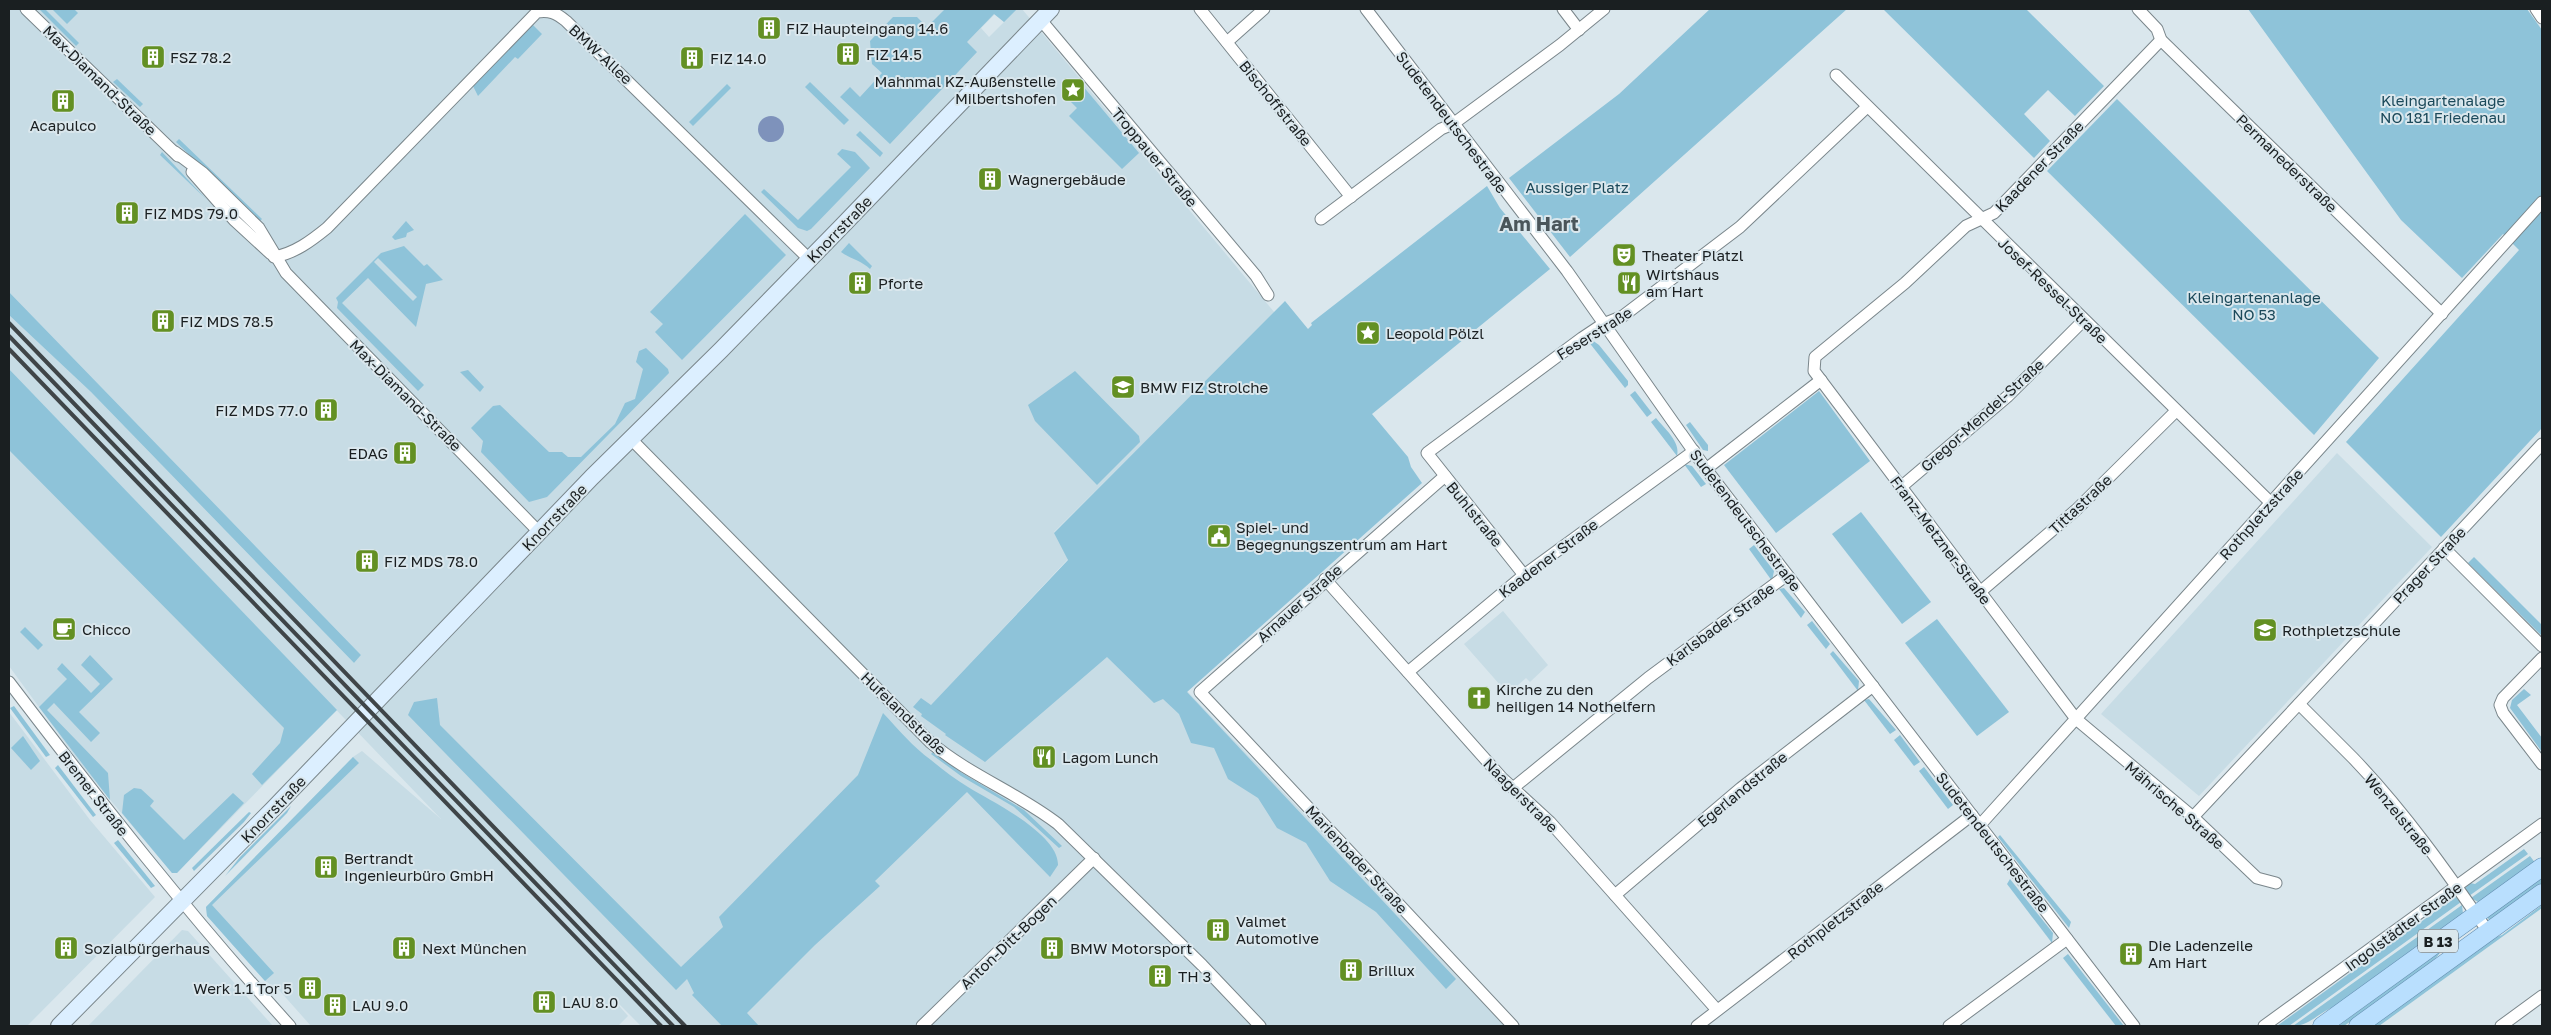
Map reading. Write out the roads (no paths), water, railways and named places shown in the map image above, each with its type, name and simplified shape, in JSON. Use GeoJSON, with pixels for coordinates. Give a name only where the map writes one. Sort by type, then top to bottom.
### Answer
{"type":"FeatureCollection","features":[{"type":"Feature","properties":{"kind":"main road","name":"B 13"},"geometry":{"type":"LineString","coordinates":[[2322,1026],[2542,867]]}},
{"type":"Feature","properties":{"kind":"main road","name":"B 13"},"geometry":{"type":"LineString","coordinates":[[2358,1026],[2542,893]]}},
{"type":"Feature","properties":{"kind":"street","name":"Max-Diamand-Straße"},"geometry":{"type":"LineString","coordinates":[[26,9],[175,152],[203,173],[255,224],[264,235],[274,256],[286,273],[539,532]]}},
{"type":"Feature","properties":{"kind":"street","name":"Bischoffstraße"},"geometry":{"type":"LineString","coordinates":[[1200,9],[1351,197]]}},
{"type":"Feature","properties":{"kind":"street"},"geometry":{"type":"LineString","coordinates":[[1227,42],[1264,9]]}},
{"type":"Feature","properties":{"kind":"street","name":"Sudetendeutschestraße"},"geometry":{"type":"LineString","coordinates":[[1366,9],[1567,271],[1706,468],[2134,1026]]}},
{"type":"Feature","properties":{"kind":"street"},"geometry":{"type":"LineString","coordinates":[[1563,9],[1579,30]]}},
{"type":"Feature","properties":{"kind":"street"},"geometry":{"type":"LineString","coordinates":[[1321,219],[1441,129],[1453,124],[1579,30],[1604,9]]}},
{"type":"Feature","properties":{"kind":"street","name":"Permanederstraße"},"geometry":{"type":"LineString","coordinates":[[2138,9],[2157,29],[2162,40],[2442,314]]}},
{"type":"Feature","properties":{"kind":"street"},"geometry":{"type":"LineString","coordinates":[[2536,9],[2542,18]]}},
{"type":"Feature","properties":{"kind":"street","name":"BMW-Allee"},"geometry":{"type":"LineString","coordinates":[[274,256],[289,254],[314,239],[537,12],[547,11],[555,13],[566,21],[809,259]]}},
{"type":"Feature","properties":{"kind":"street","name":"Knorrstraße"},"geometry":{"type":"LineString","coordinates":[[59,1026],[182,902],[539,532],[809,259],[1045,14]]}},
{"type":"Feature","properties":{"kind":"street","name":"Troppauer Straße"},"geometry":{"type":"LineString","coordinates":[[1045,14],[1256,276],[1268,296]]}},
{"type":"Feature","properties":{"kind":"street","name":"Kaadener Straße"},"geometry":{"type":"LineString","coordinates":[[1815,357],[1905,283],[1966,226],[1994,213],[2162,40]]}},
{"type":"Feature","properties":{"kind":"street","name":"Josef-Ressel-Straße"},"geometry":{"type":"LineString","coordinates":[[1836,76],[2271,503]]}},
{"type":"Feature","properties":{"kind":"street","name":"Feserstraße"},"geometry":{"type":"LineString","coordinates":[[1427,453],[1500,397],[1603,324],[1623,316],[1740,227],[1867,107]]}},
{"type":"Feature","properties":{"kind":"street","name":"Rothpletzstraße"},"geometry":{"type":"LineString","coordinates":[[1980,826],[2542,202]]}},
{"type":"Feature","properties":{"kind":"street","name":"Gregor-Mendel-Straße"},"geometry":{"type":"LineString","coordinates":[[1901,487],[2008,396],[2084,320]]}},
{"type":"Feature","properties":{"kind":"street","name":"Franz-Metzner-Straße"},"geometry":{"type":"LineString","coordinates":[[1815,357],[1814,371],[2076,719]]}},
{"type":"Feature","properties":{"kind":"street"},"geometry":{"type":"LineString","coordinates":[[1706,468],[1822,380]]}},
{"type":"Feature","properties":{"kind":"street","name":"Tittastraße"},"geometry":{"type":"LineString","coordinates":[[1980,592],[2076,510],[2176,411]]}},
{"type":"Feature","properties":{"kind":"street","name":"Hufelandstraße"},"geometry":{"type":"LineString","coordinates":[[631,439],[930,742],[978,775],[1032,805],[1058,824],[1260,1026]]}},
{"type":"Feature","properties":{"kind":"street","name":"Prager Straße"},"geometry":{"type":"LineString","coordinates":[[2193,818],[2542,444]]}},
{"type":"Feature","properties":{"kind":"street","name":"Kaadener Straße"},"geometry":{"type":"LineString","coordinates":[[1408,672],[1524,575],[1694,451]]}},
{"type":"Feature","properties":{"kind":"street","name":"Buhlstraße"},"geometry":{"type":"LineString","coordinates":[[1427,453],[1524,575]]}},
{"type":"Feature","properties":{"kind":"street","name":"Arnauer Straße"},"geometry":{"type":"LineString","coordinates":[[1200,692],[1325,579],[1444,476]]}},
{"type":"Feature","properties":{"kind":"street"},"geometry":{"type":"LineString","coordinates":[[2444,548],[2542,646]]}},
{"type":"Feature","properties":{"kind":"street","name":"Karlsbader Straße"},"geometry":{"type":"LineString","coordinates":[[1513,788],[1648,678],[1788,574]]}},
{"type":"Feature","properties":{"kind":"street","name":"Naagerstraße"},"geometry":{"type":"LineString","coordinates":[[1325,579],[1513,788],[1545,817],[1717,1010]]}},
{"type":"Feature","properties":{"kind":"street"},"geometry":{"type":"LineString","coordinates":[[2542,658],[2503,698],[2500,705],[2503,713],[2542,764]]}},
{"type":"Feature","properties":{"kind":"street","name":"Bremer Straße"},"geometry":{"type":"LineString","coordinates":[[9,682],[95,796],[182,902],[290,1026]]}},
{"type":"Feature","properties":{"kind":"street","name":"Egerlandstraße"},"geometry":{"type":"LineString","coordinates":[[1615,895],[1741,788],[1873,686]]}},
{"type":"Feature","properties":{"kind":"street","name":"Marienbader Straße"},"geometry":{"type":"LineString","coordinates":[[1200,692],[1513,1026]]}},
{"type":"Feature","properties":{"kind":"street","name":"Wenzelstraße"},"geometry":{"type":"LineString","coordinates":[[2299,704],[2377,785],[2457,887],[2489,932]]}},
{"type":"Feature","properties":{"kind":"street","name":"Mährische Straße"},"geometry":{"type":"LineString","coordinates":[[2076,719],[2193,818],[2257,878],[2276,883]]}},
{"type":"Feature","properties":{"kind":"street","name":"Rothpletzstraße"},"geometry":{"type":"LineString","coordinates":[[1698,1026],[1972,815]]}},
{"type":"Feature","properties":{"kind":"street","name":"Ingolstädter Straße"},"geometry":{"type":"LineString","coordinates":[[2264,1026],[2542,824]]}},
{"type":"Feature","properties":{"kind":"street","name":"Anton-Ditt-Bogen"},"geometry":{"type":"LineString","coordinates":[[922,1026],[1094,858]]}},
{"type":"Feature","properties":{"kind":"street"},"geometry":{"type":"LineString","coordinates":[[1949,1026],[2068,939]]}},
{"type":"Feature","properties":{"kind":"street"},"geometry":{"type":"LineString","coordinates":[[2500,1026],[2542,996]]}},
{"type":"Feature","properties":{"kind":"railway"},"geometry":{"type":"LineString","coordinates":[[9,323],[685,1026]]}},
{"type":"Feature","properties":{"kind":"railway"},"geometry":{"type":"LineString","coordinates":[[9,336],[673,1026]]}},
{"type":"Feature","properties":{"kind":"railway"},"geometry":{"type":"LineString","coordinates":[[9,349],[661,1026]]}},
{"type":"Feature","properties":{"kind":"place","name":"FIZ Haupteingang 14.6"},"geometry":{"type":"Point","coordinates":[769,28]}},
{"type":"Feature","properties":{"kind":"place","name":"FIZ 14.5"},"geometry":{"type":"Point","coordinates":[848,54]}},
{"type":"Feature","properties":{"kind":"place","name":"FSZ 78.2"},"geometry":{"type":"Point","coordinates":[153,57]}},
{"type":"Feature","properties":{"kind":"place","name":"FIZ 14.0"},"geometry":{"type":"Point","coordinates":[692,58]}},
{"type":"Feature","properties":{"kind":"place","name":"Mahnmal KZ-Außenstelle Milbertshofen"},"geometry":{"type":"Point","coordinates":[1073,90]}},
{"type":"Feature","properties":{"kind":"place","name":"Acapulco"},"geometry":{"type":"Point","coordinates":[63,101]}},
{"type":"Feature","properties":{"kind":"place","name":"Wagnergebäude"},"geometry":{"type":"Point","coordinates":[990,179]}},
{"type":"Feature","properties":{"kind":"place","name":"FIZ MDS 79.0"},"geometry":{"type":"Point","coordinates":[127,213]}},
{"type":"Feature","properties":{"kind":"place","name":"Theater Platzl"},"geometry":{"type":"Point","coordinates":[1624,255]}},
{"type":"Feature","properties":{"kind":"place","name":"Pforte"},"geometry":{"type":"Point","coordinates":[860,283]}},
{"type":"Feature","properties":{"kind":"place","name":"Wirtshaus am Hart"},"geometry":{"type":"Point","coordinates":[1629,283]}},
{"type":"Feature","properties":{"kind":"place","name":"FIZ MDS 78.5"},"geometry":{"type":"Point","coordinates":[163,321]}},
{"type":"Feature","properties":{"kind":"place","name":"Leopold Pölzl"},"geometry":{"type":"Point","coordinates":[1368,333]}},
{"type":"Feature","properties":{"kind":"place","name":"BMW FIZ Strolche"},"geometry":{"type":"Point","coordinates":[1123,387]}},
{"type":"Feature","properties":{"kind":"place","name":"FIZ MDS 77.0"},"geometry":{"type":"Point","coordinates":[326,410]}},
{"type":"Feature","properties":{"kind":"place","name":"EDAG"},"geometry":{"type":"Point","coordinates":[405,453]}},
{"type":"Feature","properties":{"kind":"place","name":"Spiel- und Begegnungszentrum am Hart"},"geometry":{"type":"Point","coordinates":[1219,536]}},
{"type":"Feature","properties":{"kind":"place","name":"FIZ MDS 78.0"},"geometry":{"type":"Point","coordinates":[367,561]}},
{"type":"Feature","properties":{"kind":"place","name":"Chicco"},"geometry":{"type":"Point","coordinates":[64,629]}},
{"type":"Feature","properties":{"kind":"place","name":"Rothpletzschule"},"geometry":{"type":"Point","coordinates":[2265,630]}},
{"type":"Feature","properties":{"kind":"place","name":"Kirche zu den heiligen 14 Nothelfern"},"geometry":{"type":"Point","coordinates":[1479,698]}},
{"type":"Feature","properties":{"kind":"place","name":"Lagom Lunch"},"geometry":{"type":"Point","coordinates":[1044,757]}},
{"type":"Feature","properties":{"kind":"place","name":"Bertrandt Ingenieurbüro GmbH"},"geometry":{"type":"Point","coordinates":[326,867]}},
{"type":"Feature","properties":{"kind":"place","name":"Valmet Automotive"},"geometry":{"type":"Point","coordinates":[1218,930]}},
{"type":"Feature","properties":{"kind":"place","name":"Sozialbürgerhaus"},"geometry":{"type":"Point","coordinates":[66,948]}},
{"type":"Feature","properties":{"kind":"place","name":"Next München"},"geometry":{"type":"Point","coordinates":[404,948]}},
{"type":"Feature","properties":{"kind":"place","name":"BMW Motorsport"},"geometry":{"type":"Point","coordinates":[1052,948]}},
{"type":"Feature","properties":{"kind":"place","name":"Die Ladenzeile Am Hart"},"geometry":{"type":"Point","coordinates":[2131,954]}},
{"type":"Feature","properties":{"kind":"place","name":"Brillux"},"geometry":{"type":"Point","coordinates":[1351,970]}},
{"type":"Feature","properties":{"kind":"place","name":"TH 3"},"geometry":{"type":"Point","coordinates":[1160,976]}},
{"type":"Feature","properties":{"kind":"place","name":"Werk 1.1 Tor 5"},"geometry":{"type":"Point","coordinates":[310,988]}},
{"type":"Feature","properties":{"kind":"place","name":"LAU 8.0"},"geometry":{"type":"Point","coordinates":[544,1002]}},
{"type":"Feature","properties":{"kind":"place","name":"LAU 9.0"},"geometry":{"type":"Point","coordinates":[335,1005]}},
{"type":"Feature","properties":{"kind":"district","name":"Am Hart"},"geometry":{"type":"Point","coordinates":[1539,223]}},
{"type":"Feature","properties":{"kind":"park label","name":"Kleingartenalage NO 181 Friedenau"},"geometry":{"type":"Point","coordinates":[2443,108]}},
{"type":"Feature","properties":{"kind":"park label","name":"Aussiger Platz"},"geometry":{"type":"Point","coordinates":[1577,187]}},
{"type":"Feature","properties":{"kind":"park label","name":"Kleingartenanlage NO 53"},"geometry":{"type":"Point","coordinates":[2254,306]}}]}
